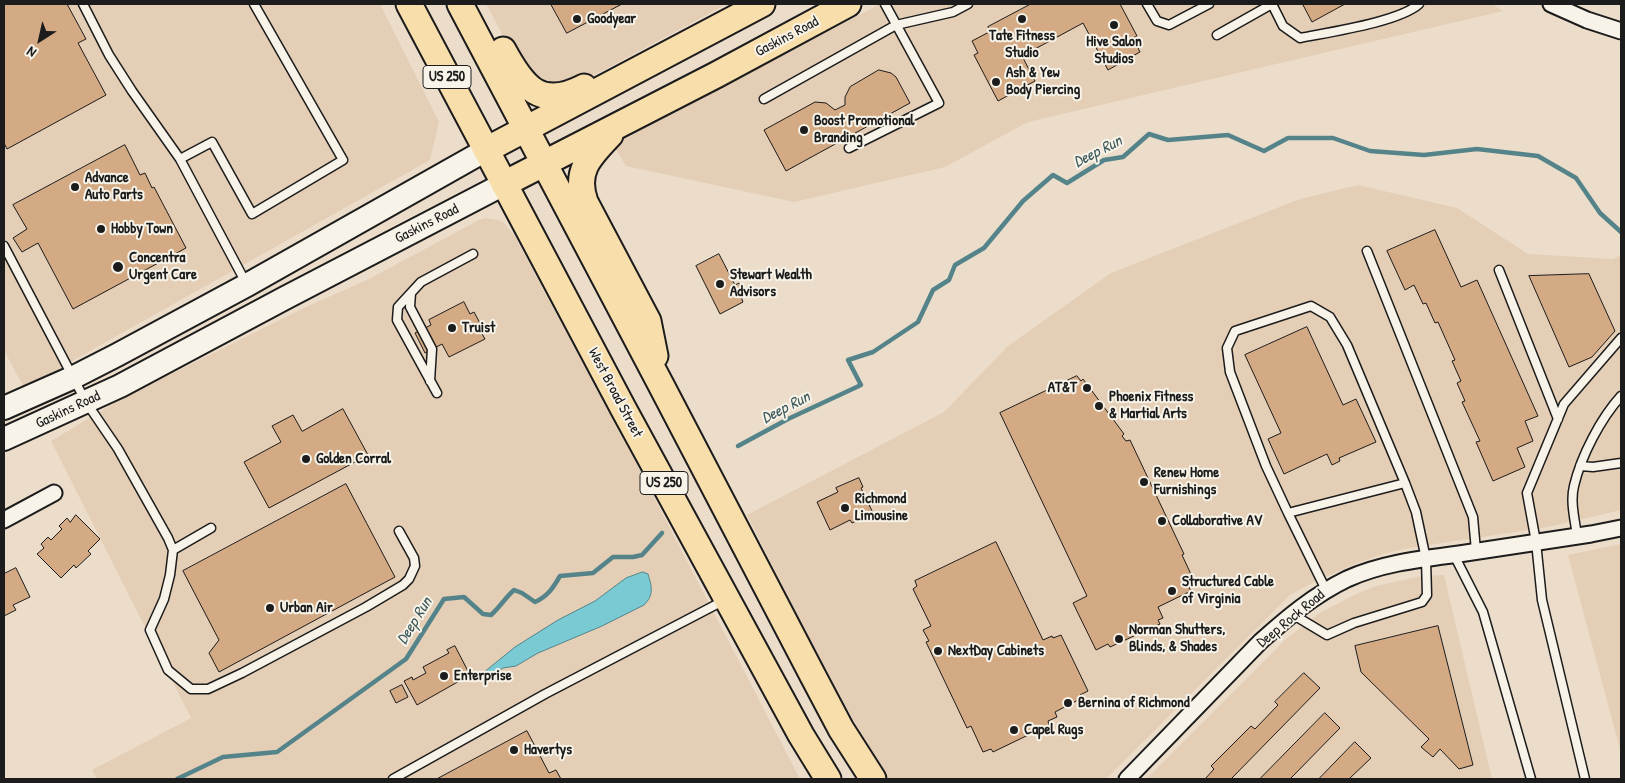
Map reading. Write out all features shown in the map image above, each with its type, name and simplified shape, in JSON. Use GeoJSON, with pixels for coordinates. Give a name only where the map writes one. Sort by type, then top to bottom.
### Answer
{"type":"FeatureCollection","features":[{"type":"Feature","properties":{"kind":"main road","name":"West Broad Street"},"geometry":{"type":"LineString","coordinates":[[409,4],[619,400],[801,735],[828,779]]}},
{"type":"Feature","properties":{"kind":"main road","name":"US 250"},"geometry":{"type":"LineString","coordinates":[[460,4],[827,703],[873,779]]}},
{"type":"Feature","properties":{"kind":"main road"},"geometry":{"type":"LineString","coordinates":[[470,4],[498,38],[520,79],[534,91],[551,96],[560,96],[575,91],[653,50],[691,42]]}},
{"type":"Feature","properties":{"kind":"main road","name":"Gaskins Road"},"geometry":{"type":"LineString","coordinates":[[4,408],[74,378],[247,285],[486,150],[762,4]]}},
{"type":"Feature","properties":{"kind":"main road","name":"Gaskins Road"},"geometry":{"type":"LineString","coordinates":[[4,439],[120,386],[285,298],[716,75],[848,4]]}},
{"type":"Feature","properties":{"kind":"main road"},"geometry":{"type":"LineString","coordinates":[[620,125],[587,162],[582,177],[582,193],[648,321],[660,383]]}},
{"type":"Feature","properties":{"kind":"street"},"geometry":{"type":"LineString","coordinates":[[1551,4],[1587,20],[1621,31]]}},
{"type":"Feature","properties":{"kind":"street"},"geometry":{"type":"LineString","coordinates":[[4,520],[54,493]]}},
{"type":"Feature","properties":{"kind":"street","name":"Deep Rock Road"},"geometry":{"type":"LineString","coordinates":[[1127,779],[1261,641],[1292,614],[1326,590],[1349,578],[1398,563],[1621,528]]}},
{"type":"Feature","properties":{"kind":"lane"},"geometry":{"type":"LineString","coordinates":[[83,4],[110,55],[132,91],[180,159],[247,285]]}},
{"type":"Feature","properties":{"kind":"lane"},"geometry":{"type":"LineString","coordinates":[[180,159],[212,142],[252,214],[344,160],[254,4]]}},
{"type":"Feature","properties":{"kind":"lane"},"geometry":{"type":"LineString","coordinates":[[849,148],[939,103],[884,4]]}},
{"type":"Feature","properties":{"kind":"lane"},"geometry":{"type":"LineString","coordinates":[[764,99],[896,25],[953,12],[968,4]]}},
{"type":"Feature","properties":{"kind":"lane"},"geometry":{"type":"LineString","coordinates":[[1147,4],[1158,21],[1169,25],[1209,4]]}},
{"type":"Feature","properties":{"kind":"lane"},"geometry":{"type":"LineString","coordinates":[[1217,34],[1272,4],[1283,26],[1300,38],[1405,14],[1419,4]]}},
{"type":"Feature","properties":{"kind":"lane"},"geometry":{"type":"LineString","coordinates":[[4,246],[86,402],[118,450],[168,538],[173,550],[170,576],[164,600],[150,630],[168,670],[191,689],[208,689],[250,669],[366,607],[402,585],[409,579],[415,566],[414,558],[399,531]]}},
{"type":"Feature","properties":{"kind":"lane"},"geometry":{"type":"LineString","coordinates":[[1367,251],[1473,517],[1476,551]]}},
{"type":"Feature","properties":{"kind":"lane"},"geometry":{"type":"LineString","coordinates":[[437,393],[397,320],[398,307],[421,282],[473,254]]}},
{"type":"Feature","properties":{"kind":"lane"},"geometry":{"type":"LineString","coordinates":[[1499,270],[1558,419]]}},
{"type":"Feature","properties":{"kind":"lane"},"geometry":{"type":"LineString","coordinates":[[411,293],[410,307],[432,349],[430,382]]}},
{"type":"Feature","properties":{"kind":"lane"},"geometry":{"type":"LineString","coordinates":[[1292,614],[1327,635],[1354,624],[1422,602],[1427,595],[1426,559],[1416,512],[1405,483],[1347,344],[1330,317],[1311,306],[1235,331],[1227,348],[1230,372],[1266,466],[1326,590]]}},
{"type":"Feature","properties":{"kind":"lane"},"geometry":{"type":"LineString","coordinates":[[1585,779],[1542,600],[1536,542],[1527,493],[1564,404],[1621,338]]}},
{"type":"Feature","properties":{"kind":"lane"},"geometry":{"type":"LineString","coordinates":[[1577,536],[1573,503],[1574,486],[1580,466],[1600,424],[1621,396]]}},
{"type":"Feature","properties":{"kind":"lane"},"geometry":{"type":"LineString","coordinates":[[1580,466],[1594,467],[1621,463]]}},
{"type":"Feature","properties":{"kind":"lane"},"geometry":{"type":"LineString","coordinates":[[1288,513],[1405,483]]}},
{"type":"Feature","properties":{"kind":"lane"},"geometry":{"type":"LineString","coordinates":[[173,550],[210,528]]}},
{"type":"Feature","properties":{"kind":"lane"},"geometry":{"type":"LineString","coordinates":[[1454,555],[1483,612],[1531,779]]}},
{"type":"Feature","properties":{"kind":"lane"},"geometry":{"type":"LineString","coordinates":[[393,779],[545,694],[728,599]]}},
{"type":"Feature","properties":{"kind":"shaded area"},"geometry":{"type":"Polygon","coordinates":[[[4,4],[380,4],[439,122],[430,160],[24,388],[4,350],[4,4]]]}},
{"type":"Feature","properties":{"kind":"shaded area"},"geometry":{"type":"Polygon","coordinates":[[[486,4],[727,4],[570,88],[561,90],[523,72],[486,4]]]}},
{"type":"Feature","properties":{"kind":"shaded area"},"geometry":{"type":"Polygon","coordinates":[[[880,4],[1492,4],[1503,11],[1028,122],[945,167],[794,202],[626,166],[613,145],[880,4]]]}},
{"type":"Feature","properties":{"kind":"shaded area"},"geometry":{"type":"Polygon","coordinates":[[[1358,185],[1457,208],[1528,254],[1613,259],[1621,255],[1621,510],[1548,527],[1409,548],[1383,554],[1312,583],[1290,595],[1106,779],[885,779],[796,613],[747,515],[944,412],[1008,346],[1111,273],[1300,199],[1358,185]]]}},
{"type":"Feature","properties":{"kind":"shaded area"},"geometry":{"type":"Polygon","coordinates":[[[485,218],[504,223],[514,235],[645,480],[800,779],[97,779],[92,770],[191,718],[51,441],[123,398],[306,307],[367,280],[485,218]]]}},
{"type":"Feature","properties":{"kind":"shaded area"},"geometry":{"type":"Polygon","coordinates":[[[1621,544],[1621,753],[1568,555],[1621,544]]]}},
{"type":"Feature","properties":{"kind":"shaded area"},"geometry":{"type":"Polygon","coordinates":[[[1444,575],[1492,779],[1146,779],[1285,640],[1318,614],[1376,586],[1421,576],[1444,575]]]}},
{"type":"Feature","properties":{"kind":"water"},"geometry":{"type":"Polygon","coordinates":[[[643,572],[648,574],[651,591],[644,605],[602,626],[538,653],[516,666],[503,668],[482,681],[483,673],[515,647],[558,620],[595,601],[626,578],[643,572]]]}},
{"type":"Feature","properties":{"kind":"building"},"geometry":{"type":"Polygon","coordinates":[[[4,4],[67,4],[86,39],[78,43],[106,95],[7,149],[4,143],[4,4]]]}},
{"type":"Feature","properties":{"kind":"building","name":"Goodyear"},"geometry":{"type":"Polygon","coordinates":[[[551,4],[622,4],[567,33],[551,4]]]}},
{"type":"Feature","properties":{"kind":"building"},"geometry":{"type":"Polygon","coordinates":[[[1031,4],[1120,4],[1137,36],[1133,38],[1140,52],[1108,70],[1083,23],[1022,56],[1035,81],[998,101],[974,55],[978,53],[972,41],[991,31],[988,27],[1031,4]]]}},
{"type":"Feature","properties":{"kind":"building"},"geometry":{"type":"Polygon","coordinates":[[[1345,4],[1312,22],[1303,5],[1345,4]]]}},
{"type":"Feature","properties":{"kind":"building"},"geometry":{"type":"Polygon","coordinates":[[[879,70],[891,73],[896,77],[910,103],[786,171],[764,130],[815,102],[826,103],[835,110],[845,105],[845,97],[850,87],[879,70]]]}},
{"type":"Feature","properties":{"kind":"building"},"geometry":{"type":"Polygon","coordinates":[[[125,145],[140,175],[145,173],[152,188],[154,187],[186,248],[73,309],[38,243],[22,252],[13,238],[27,229],[13,205],[125,145]]]}},
{"type":"Feature","properties":{"kind":"building"},"geometry":{"type":"Polygon","coordinates":[[[1435,230],[1461,287],[1477,280],[1538,416],[1525,421],[1533,441],[1517,448],[1525,467],[1493,481],[1476,442],[1480,441],[1462,402],[1465,401],[1457,383],[1461,381],[1452,361],[1455,360],[1438,322],[1435,323],[1426,303],[1423,304],[1414,285],[1405,290],[1387,251],[1435,230]]]}},
{"type":"Feature","properties":{"kind":"building","name":"Stewart Wealth Advisors"},"geometry":{"type":"Polygon","coordinates":[[[719,254],[735,285],[739,283],[743,293],[740,294],[743,302],[720,314],[696,266],[719,254]]]}},
{"type":"Feature","properties":{"kind":"building"},"geometry":{"type":"Polygon","coordinates":[[[1589,274],[1615,331],[1592,357],[1569,367],[1529,276],[1589,274]]]}},
{"type":"Feature","properties":{"kind":"building","name":"Truist"},"geometry":{"type":"Polygon","coordinates":[[[464,302],[470,314],[474,312],[481,325],[478,327],[485,339],[449,357],[442,344],[425,353],[415,333],[431,325],[429,320],[464,302]]]}},
{"type":"Feature","properties":{"kind":"building"},"geometry":{"type":"Polygon","coordinates":[[[1307,327],[1343,405],[1356,399],[1376,442],[1339,458],[1340,461],[1332,465],[1327,454],[1284,474],[1268,439],[1281,433],[1245,355],[1307,327]]]}},
{"type":"Feature","properties":{"kind":"building"},"geometry":{"type":"Polygon","coordinates":[[[1077,376],[1081,381],[1083,379],[1124,434],[1122,436],[1126,441],[1130,440],[1184,554],[1182,555],[1196,585],[1189,588],[1191,591],[1158,607],[1163,618],[1158,620],[1160,624],[1110,647],[1108,644],[1096,650],[1073,603],[1087,596],[1000,413],[1077,376]]]}},
{"type":"Feature","properties":{"kind":"building","name":"Golden Corral"},"geometry":{"type":"Polygon","coordinates":[[[343,409],[368,455],[269,508],[244,462],[281,442],[272,426],[293,415],[302,431],[343,409]]]}},
{"type":"Feature","properties":{"kind":"building","name":"Richmond Limousine"},"geometry":{"type":"Polygon","coordinates":[[[859,478],[863,487],[861,488],[873,513],[852,523],[850,520],[830,530],[817,502],[838,492],[836,488],[859,478]]]}},
{"type":"Feature","properties":{"kind":"building","name":"Urban Air"},"geometry":{"type":"Polygon","coordinates":[[[346,484],[395,577],[219,672],[209,653],[219,640],[183,571],[346,484]]]}},
{"type":"Feature","properties":{"kind":"building"},"geometry":{"type":"Polygon","coordinates":[[[76,515],[100,539],[88,551],[91,554],[76,568],[74,565],[61,578],[37,554],[44,548],[41,544],[48,537],[51,540],[62,529],[59,526],[67,518],[70,522],[76,515]]]}},
{"type":"Feature","properties":{"kind":"building"},"geometry":{"type":"Polygon","coordinates":[[[996,542],[1043,640],[1061,635],[1088,691],[1080,695],[1082,698],[1055,712],[1057,717],[1048,721],[1049,725],[993,752],[991,749],[983,752],[971,726],[967,728],[926,642],[929,641],[923,630],[931,626],[913,589],[917,586],[915,581],[996,542]]]}},
{"type":"Feature","properties":{"kind":"building"},"geometry":{"type":"Polygon","coordinates":[[[16,568],[30,597],[13,605],[16,610],[4,616],[4,574],[16,568]]]}},
{"type":"Feature","properties":{"kind":"building"},"geometry":{"type":"Polygon","coordinates":[[[1438,626],[1473,765],[1459,769],[1440,749],[1433,757],[1421,747],[1429,739],[1361,672],[1355,646],[1438,626]]]}},
{"type":"Feature","properties":{"kind":"building","name":"Enterprise"},"geometry":{"type":"Polygon","coordinates":[[[455,646],[470,675],[417,705],[404,681],[412,677],[413,680],[426,673],[423,667],[449,653],[447,650],[455,646]]]}},
{"type":"Feature","properties":{"kind":"building"},"geometry":{"type":"Polygon","coordinates":[[[1304,673],[1320,688],[1231,779],[1205,779],[1214,769],[1211,766],[1251,726],[1255,729],[1278,705],[1275,702],[1304,673]]]}},
{"type":"Feature","properties":{"kind":"building"},"geometry":{"type":"Polygon","coordinates":[[[402,685],[408,697],[396,703],[390,691],[402,685]]]}},
{"type":"Feature","properties":{"kind":"building"},"geometry":{"type":"Polygon","coordinates":[[[1325,713],[1340,728],[1290,779],[1260,779],[1325,713]]]}},
{"type":"Feature","properties":{"kind":"building","name":"Havertys"},"geometry":{"type":"Polygon","coordinates":[[[527,731],[549,773],[556,770],[561,779],[437,779],[527,731]]]}},
{"type":"Feature","properties":{"kind":"building"},"geometry":{"type":"Polygon","coordinates":[[[1355,742],[1371,758],[1349,779],[1319,779],[1355,742]]]}},
{"type":"Feature","properties":{"kind":"waterway","name":"Deep Run"},"geometry":{"type":"LineString","coordinates":[[738,446],[788,419],[861,385],[848,360],[873,352],[918,322],[933,290],[949,280],[955,265],[984,248],[1023,201],[1053,175],[1067,183],[1104,160],[1123,157],[1149,134],[1168,140],[1228,135],[1264,151],[1288,138],[1333,138],[1370,151],[1424,155],[1477,149],[1538,156],[1576,178],[1600,213],[1621,232]]}},
{"type":"Feature","properties":{"kind":"waterway","name":"Deep Run"},"geometry":{"type":"LineString","coordinates":[[177,779],[223,757],[277,752],[406,659],[444,599],[464,597],[483,614],[491,615],[514,590],[535,602],[550,591],[560,576],[593,573],[613,557],[642,555],[662,533]]}},
{"type":"Feature","properties":{"kind":"place","name":"Goodyear"},"geometry":{"type":"Point","coordinates":[577,19]}},
{"type":"Feature","properties":{"kind":"place","name":"Tate Fitness Studio"},"geometry":{"type":"Point","coordinates":[1022,19]}},
{"type":"Feature","properties":{"kind":"place","name":"Hive Salon Studios"},"geometry":{"type":"Point","coordinates":[1114,25]}},
{"type":"Feature","properties":{"kind":"place","name":"Ash & Yew Body Piercing"},"geometry":{"type":"Point","coordinates":[996,82]}},
{"type":"Feature","properties":{"kind":"place","name":"Boost Promotional Branding"},"geometry":{"type":"Point","coordinates":[804,130]}},
{"type":"Feature","properties":{"kind":"place","name":"Advance Auto Parts"},"geometry":{"type":"Point","coordinates":[75,187]}},
{"type":"Feature","properties":{"kind":"place","name":"Hobby Town"},"geometry":{"type":"Point","coordinates":[101,229]}},
{"type":"Feature","properties":{"kind":"place","name":"Concentra Urgent Care"},"geometry":{"type":"Point","coordinates":[118,267]}},
{"type":"Feature","properties":{"kind":"place","name":"Stewart Wealth Advisors"},"geometry":{"type":"Point","coordinates":[720,284]}},
{"type":"Feature","properties":{"kind":"place","name":"Truist"},"geometry":{"type":"Point","coordinates":[452,328]}},
{"type":"Feature","properties":{"kind":"place","name":"AT&T"},"geometry":{"type":"Point","coordinates":[1087,388]}},
{"type":"Feature","properties":{"kind":"place","name":"Phoenix Fitness & Martial Arts"},"geometry":{"type":"Point","coordinates":[1099,406]}},
{"type":"Feature","properties":{"kind":"place","name":"Golden Corral"},"geometry":{"type":"Point","coordinates":[306,459]}},
{"type":"Feature","properties":{"kind":"place","name":"Renew Home Furnishings"},"geometry":{"type":"Point","coordinates":[1144,482]}},
{"type":"Feature","properties":{"kind":"place","name":"Richmond Limousine"},"geometry":{"type":"Point","coordinates":[845,508]}},
{"type":"Feature","properties":{"kind":"place","name":"Collaborative AV"},"geometry":{"type":"Point","coordinates":[1162,521]}},
{"type":"Feature","properties":{"kind":"place","name":"Structured Cable of Virginia"},"geometry":{"type":"Point","coordinates":[1172,591]}},
{"type":"Feature","properties":{"kind":"place","name":"Urban Air"},"geometry":{"type":"Point","coordinates":[270,608]}},
{"type":"Feature","properties":{"kind":"place","name":"Norman Shutters, Blinds, & Shades"},"geometry":{"type":"Point","coordinates":[1119,639]}},
{"type":"Feature","properties":{"kind":"place","name":"NextDay Cabinets"},"geometry":{"type":"Point","coordinates":[938,651]}},
{"type":"Feature","properties":{"kind":"place","name":"Enterprise"},"geometry":{"type":"Point","coordinates":[444,676]}},
{"type":"Feature","properties":{"kind":"place","name":"Bernina of Richmond"},"geometry":{"type":"Point","coordinates":[1068,703]}},
{"type":"Feature","properties":{"kind":"place","name":"Capel Rugs"},"geometry":{"type":"Point","coordinates":[1014,730]}},
{"type":"Feature","properties":{"kind":"place","name":"Havertys"},"geometry":{"type":"Point","coordinates":[514,750]}}]}
